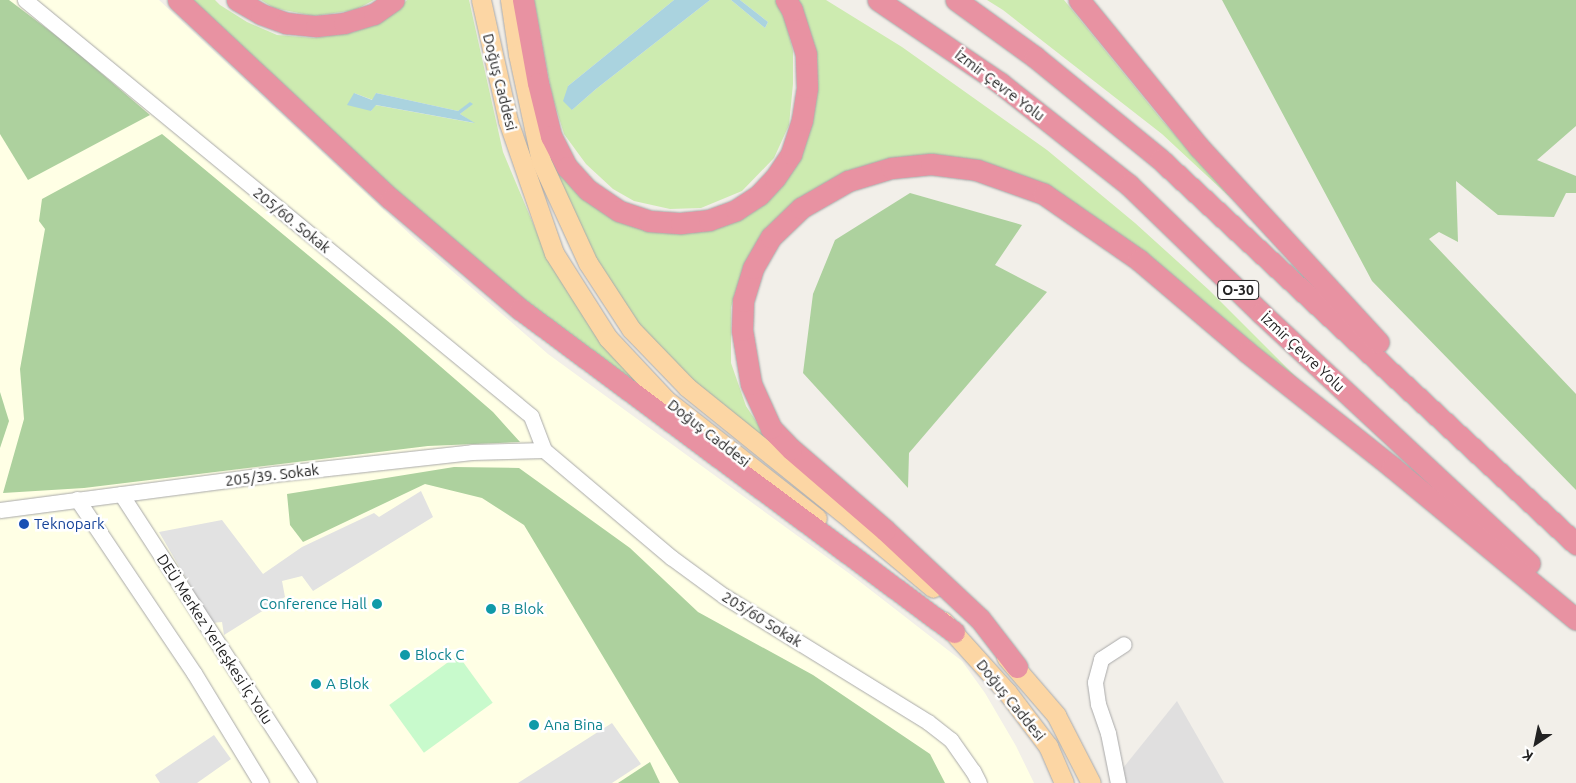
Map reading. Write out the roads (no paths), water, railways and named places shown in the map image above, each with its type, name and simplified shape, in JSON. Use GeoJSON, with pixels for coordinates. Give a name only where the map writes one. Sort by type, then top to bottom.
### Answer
{"type":"FeatureCollection","features":[{"type":"Feature","properties":{"kind":"highway"},"geometry":{"type":"LineString","coordinates":[[178,0],[391,199],[520,309],[954,632]]}},
{"type":"Feature","properties":{"kind":"highway"},"geometry":{"type":"LineString","coordinates":[[237,0],[261,14],[286,23],[316,26],[344,23],[374,14],[394,0]]}},
{"type":"Feature","properties":{"kind":"highway"},"geometry":{"type":"LineString","coordinates":[[523,0],[538,83],[551,136],[566,167],[588,190],[619,211],[649,221],[681,223],[709,220],[736,210],[759,195],[775,178],[791,154],[802,120],[807,87],[806,54],[792,10],[786,0]]}},
{"type":"Feature","properties":{"kind":"highway","name":"İzmir Çevre Yolu"},"geometry":{"type":"LineString","coordinates":[[878,0],[1000,83],[1129,185],[1268,319],[1576,607]]}},
{"type":"Feature","properties":{"kind":"highway","name":"O-30"},"geometry":{"type":"LineString","coordinates":[[956,0],[1035,56],[1160,159],[1576,544]]}},
{"type":"Feature","properties":{"kind":"highway"},"geometry":{"type":"LineString","coordinates":[[1079,0],[1199,147],[1470,444]]}},
{"type":"Feature","properties":{"kind":"highway"},"geometry":{"type":"LineString","coordinates":[[1017,667],[980,619],[885,530],[791,448],[771,428],[751,384],[742,330],[743,301],[753,268],[771,237],[800,208],[848,182],[890,168],[931,164],[977,170],[1044,194],[1139,260],[1248,352],[1392,467],[1576,619]]}},
{"type":"Feature","properties":{"kind":"main road","name":"Doğuş Caddesi"},"geometry":{"type":"LineString","coordinates":[[481,0],[508,121],[554,254],[608,338],[665,399],[901,583],[954,632],[1007,692],[1048,746],[1064,783]]}},
{"type":"Feature","properties":{"kind":"main road","name":"Doğuş Caddesi"},"geometry":{"type":"LineString","coordinates":[[510,0],[518,54],[541,161],[588,263],[632,328],[687,387],[924,580],[1017,667],[1056,715],[1091,783]]}},
{"type":"Feature","properties":{"kind":"street","name":"205/60. Sokak"},"geometry":{"type":"LineString","coordinates":[[25,0],[531,416],[544,450]]}},
{"type":"Feature","properties":{"kind":"street","name":"205/39. Sokak"},"geometry":{"type":"LineString","coordinates":[[0,510],[274,474],[472,452],[544,450]]}},
{"type":"Feature","properties":{"kind":"street","name":"205/60 Sokak"},"geometry":{"type":"LineString","coordinates":[[544,450],[672,558],[724,596],[928,722],[950,740],[973,771],[979,783]]}},
{"type":"Feature","properties":{"kind":"street","name":"DEÜ Merkez Yerleşkesi İç Yolu"},"geometry":{"type":"LineString","coordinates":[[121,494],[309,783]]}},
{"type":"Feature","properties":{"kind":"street"},"geometry":{"type":"LineString","coordinates":[[77,500],[194,673],[262,783]]}},
{"type":"Feature","properties":{"kind":"street"},"geometry":{"type":"LineString","coordinates":[[1118,783],[1108,734],[1098,704],[1095,682],[1101,659],[1124,644]]}},
{"type":"Feature","properties":{"kind":"water"},"geometry":{"type":"Polygon","coordinates":[[[674,0],[710,0],[572,110],[563,101],[568,86],[674,0]]]}},
{"type":"Feature","properties":{"kind":"water"},"geometry":{"type":"Polygon","coordinates":[[[731,0],[740,0],[768,22],[765,28],[731,0]]]}},
{"type":"Feature","properties":{"kind":"water"},"geometry":{"type":"Polygon","coordinates":[[[354,93],[372,100],[376,93],[458,111],[470,102],[473,104],[460,114],[475,123],[376,105],[371,111],[347,105],[354,93]]]}},
{"type":"Feature","properties":{"kind":"place","name":"Teknopark"},"geometry":{"type":"Point","coordinates":[24,524]}},
{"type":"Feature","properties":{"kind":"place","name":"Conference Hall"},"geometry":{"type":"Point","coordinates":[377,604]}},
{"type":"Feature","properties":{"kind":"place","name":"B Blok"},"geometry":{"type":"Point","coordinates":[491,609]}},
{"type":"Feature","properties":{"kind":"place","name":"Block C"},"geometry":{"type":"Point","coordinates":[405,655]}},
{"type":"Feature","properties":{"kind":"place","name":"A Blok"},"geometry":{"type":"Point","coordinates":[316,684]}},
{"type":"Feature","properties":{"kind":"place","name":"Ana Bina"},"geometry":{"type":"Point","coordinates":[534,725]}}]}
